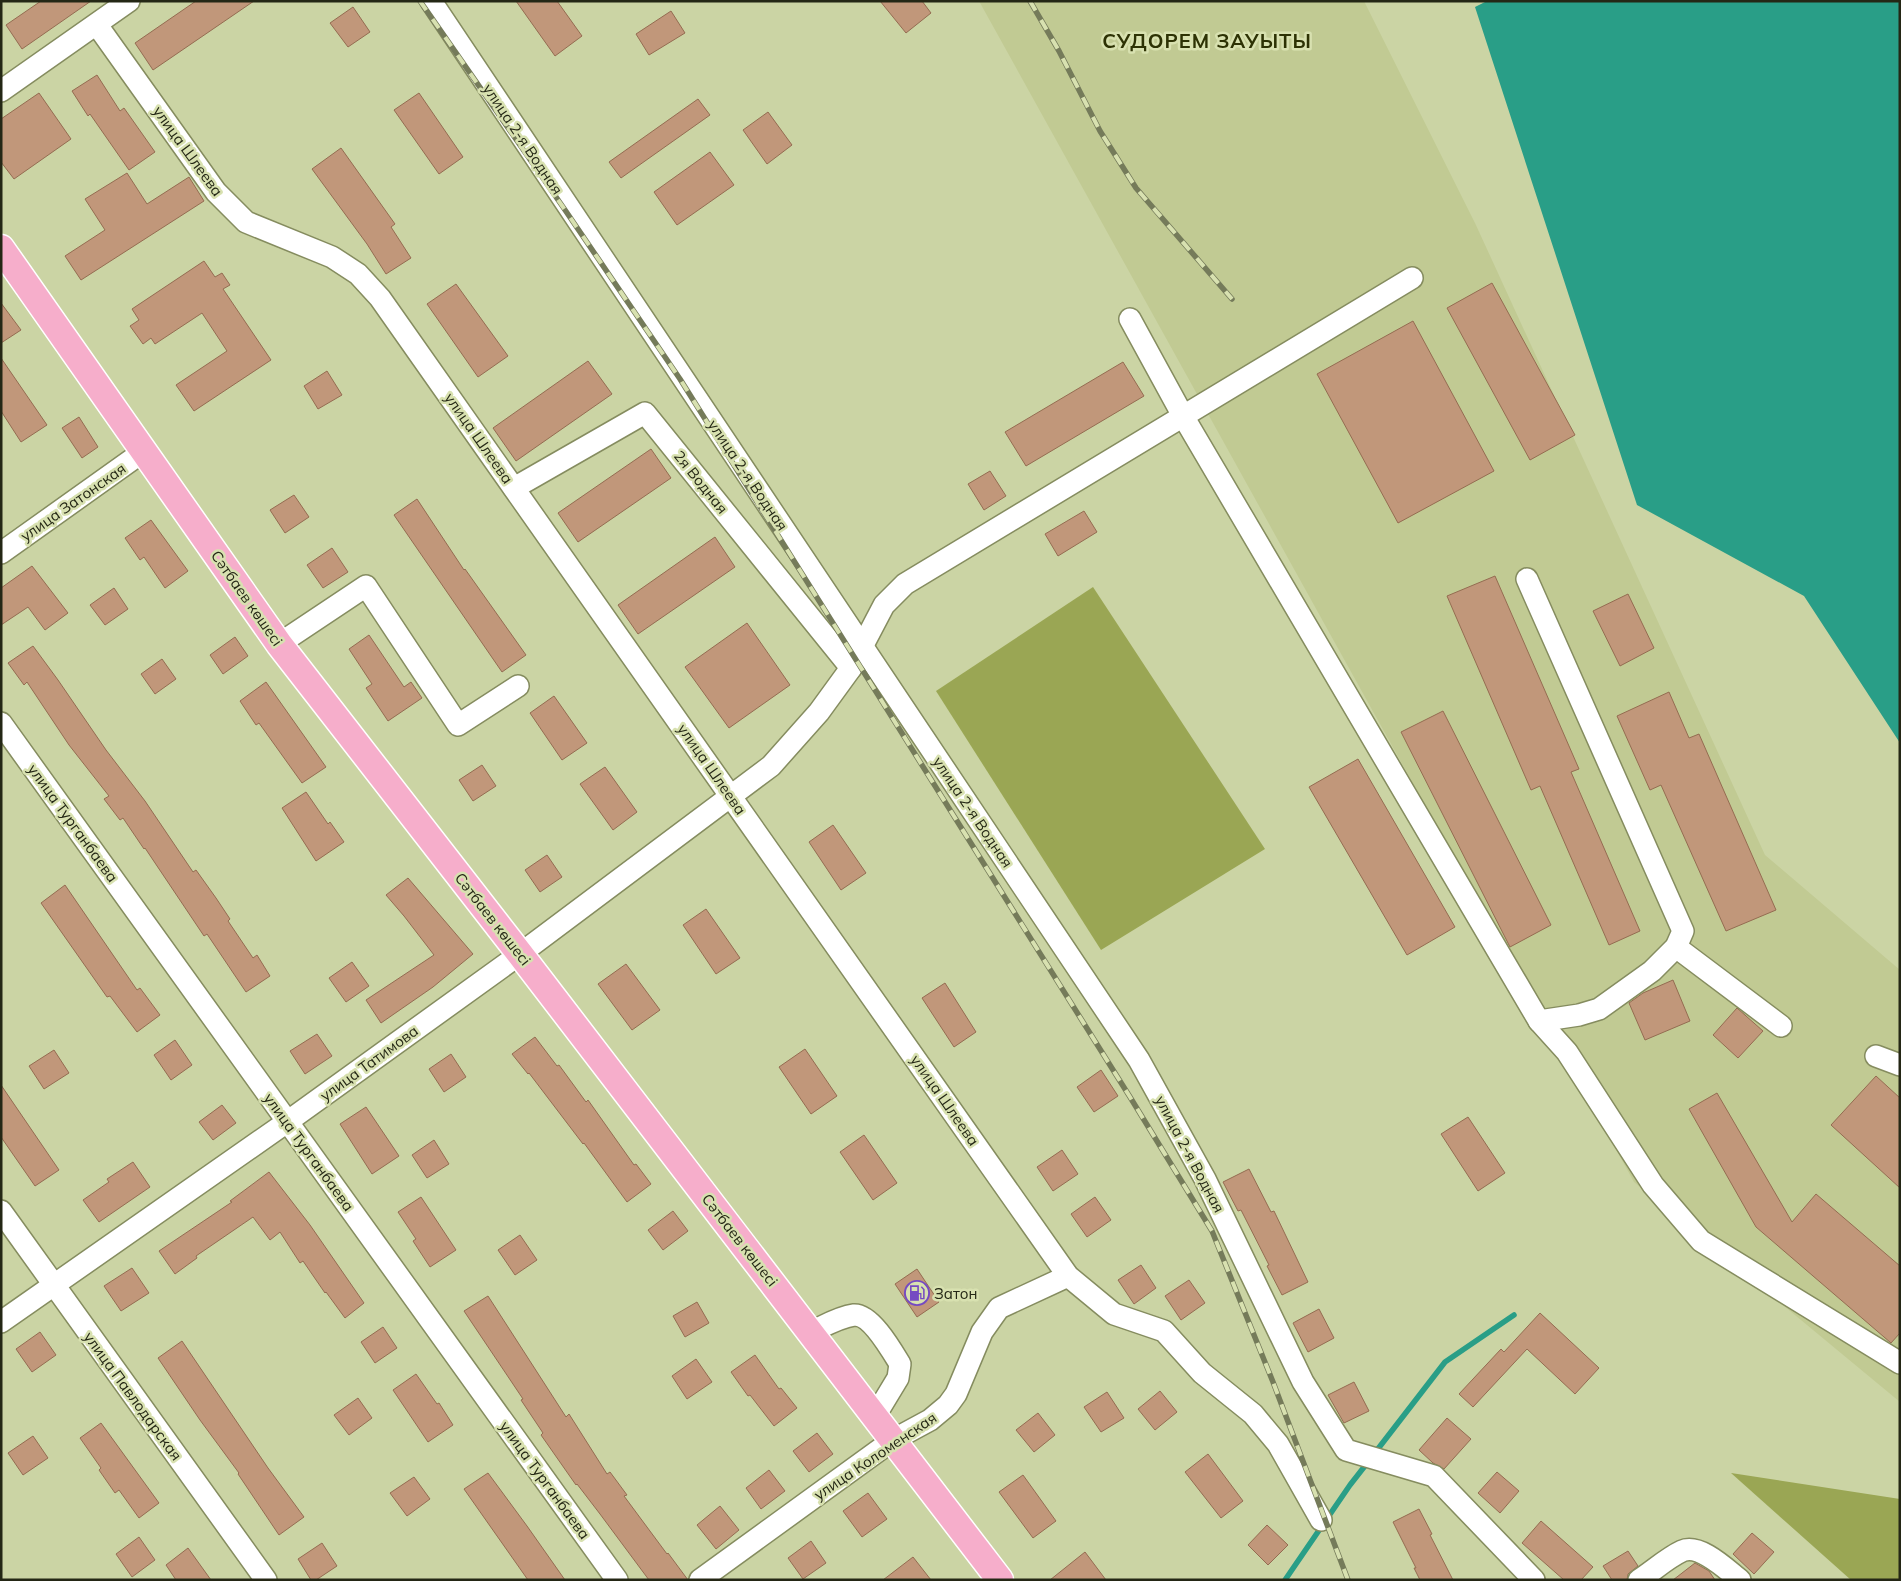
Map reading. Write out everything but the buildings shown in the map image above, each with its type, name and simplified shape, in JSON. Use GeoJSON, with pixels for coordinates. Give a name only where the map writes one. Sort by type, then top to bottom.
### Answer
{"type":"FeatureCollection","features":[{"type":"Feature","properties":{"kind":"main road","name":"Сәтбаев көшесі"},"geometry":{"type":"LineString","coordinates":[[1,248],[279,644],[520,954],[1000,1580]]}},
{"type":"Feature","properties":{"kind":"street"},"geometry":{"type":"LineString","coordinates":[[1,91],[129,1]]}},
{"type":"Feature","properties":{"kind":"street","name":"улица 2-я Водная"},"geometry":{"type":"LineString","coordinates":[[431,1],[1138,1060],[1205,1179],[1303,1382],[1346,1450],[1434,1476],[1534,1580]]}},
{"type":"Feature","properties":{"kind":"street","name":"улица Шлеева"},"geometry":{"type":"LineString","coordinates":[[97,24],[216,192],[246,222],[332,257],[358,274],[380,298],[1068,1276],[1114,1314],[1164,1331],[1202,1373],[1253,1414],[1278,1444],[1321,1520]]}},
{"type":"Feature","properties":{"kind":"street","name":"улица Татимова"},"geometry":{"type":"LineString","coordinates":[[1,1322],[287,1122],[520,954],[771,766],[819,712],[851,668],[884,605],[905,584],[1412,278]]}},
{"type":"Feature","properties":{"kind":"street"},"geometry":{"type":"LineString","coordinates":[[1130,319],[1183,416],[1539,1021],[1567,1052],[1653,1184],[1701,1241],[1900,1363]]}},
{"type":"Feature","properties":{"kind":"street","name":"2я Водная"},"geometry":{"type":"LineString","coordinates":[[514,488],[645,413],[851,668]]}},
{"type":"Feature","properties":{"kind":"street","name":"улица Затонская"},"geometry":{"type":"LineString","coordinates":[[1,553],[144,451]]}},
{"type":"Feature","properties":{"kind":"street"},"geometry":{"type":"LineString","coordinates":[[1527,579],[1683,931],[1676,947],[1652,971],[1599,1009],[1579,1015],[1539,1021]]}},
{"type":"Feature","properties":{"kind":"street"},"geometry":{"type":"LineString","coordinates":[[279,644],[366,586],[458,725],[518,686]]}},
{"type":"Feature","properties":{"kind":"street","name":"улица Турганбаева"},"geometry":{"type":"LineString","coordinates":[[1,723],[617,1580]]}},
{"type":"Feature","properties":{"kind":"street"},"geometry":{"type":"LineString","coordinates":[[1676,947],[1781,1026]]}},
{"type":"Feature","properties":{"kind":"street"},"geometry":{"type":"LineString","coordinates":[[1876,1056],[1900,1065]]}},
{"type":"Feature","properties":{"kind":"street","name":"улица Павлодарская"},"geometry":{"type":"LineString","coordinates":[[1,1211],[266,1580]]}},
{"type":"Feature","properties":{"kind":"street","name":"улица Коломенская"},"geometry":{"type":"LineString","coordinates":[[700,1580],[893,1440],[930,1420],[948,1405],[956,1394],[982,1332],[999,1308],[1068,1276]]}},
{"type":"Feature","properties":{"kind":"street"},"geometry":{"type":"LineString","coordinates":[[811,1332],[843,1318],[856,1315],[866,1318],[874,1326],[900,1364],[898,1378],[875,1416]]}},
{"type":"Feature","properties":{"kind":"street"},"geometry":{"type":"LineString","coordinates":[[1640,1580],[1684,1550],[1699,1552],[1711,1557],[1740,1580]]}},
{"type":"Feature","properties":{"kind":"shaded area","name":"СУДОРЕМ ЗАУЫТЫ"},"geometry":{"type":"Polygon","coordinates":[[[979,1],[1364,1],[1475,223],[1765,855],[1900,970],[1900,1402],[1634,1182],[979,1]]]}},
{"type":"Feature","properties":{"kind":"shaded area"},"geometry":{"type":"Polygon","coordinates":[[[1093,587],[1265,849],[1101,950],[936,691],[1093,587]]]}},
{"type":"Feature","properties":{"kind":"shaded area"},"geometry":{"type":"Polygon","coordinates":[[[1731,1473],[1900,1499],[1900,1580],[1851,1580],[1731,1473]]]}},
{"type":"Feature","properties":{"kind":"water"},"geometry":{"type":"Polygon","coordinates":[[[1487,1],[1900,1],[1900,743],[1804,596],[1637,505],[1475,7],[1487,1]]]}},
{"type":"Feature","properties":{"kind":"waterway"},"geometry":{"type":"LineString","coordinates":[[1374,1454],[1445,1362],[1514,1315]]}},
{"type":"Feature","properties":{"kind":"waterway"},"geometry":{"type":"LineString","coordinates":[[1285,1580],[1368,1462]]}},
{"type":"Feature","properties":{"kind":"railway"},"geometry":{"type":"LineString","coordinates":[[420,1],[680,379],[1212,1231],[1273,1382],[1348,1580]]}},
{"type":"Feature","properties":{"kind":"railway"},"geometry":{"type":"LineString","coordinates":[[1030,1],[1059,51],[1100,131],[1136,188],[1232,299]]}},
{"type":"Feature","properties":{"kind":"place","name":"Затон"},"geometry":{"type":"Point","coordinates":[917,1293]}},
{"type":"Feature","properties":{"kind":"district","name":"СУДОРЕМ ЗАУЫТЫ"},"geometry":{"type":"Point","coordinates":[1207,40]}}]}
